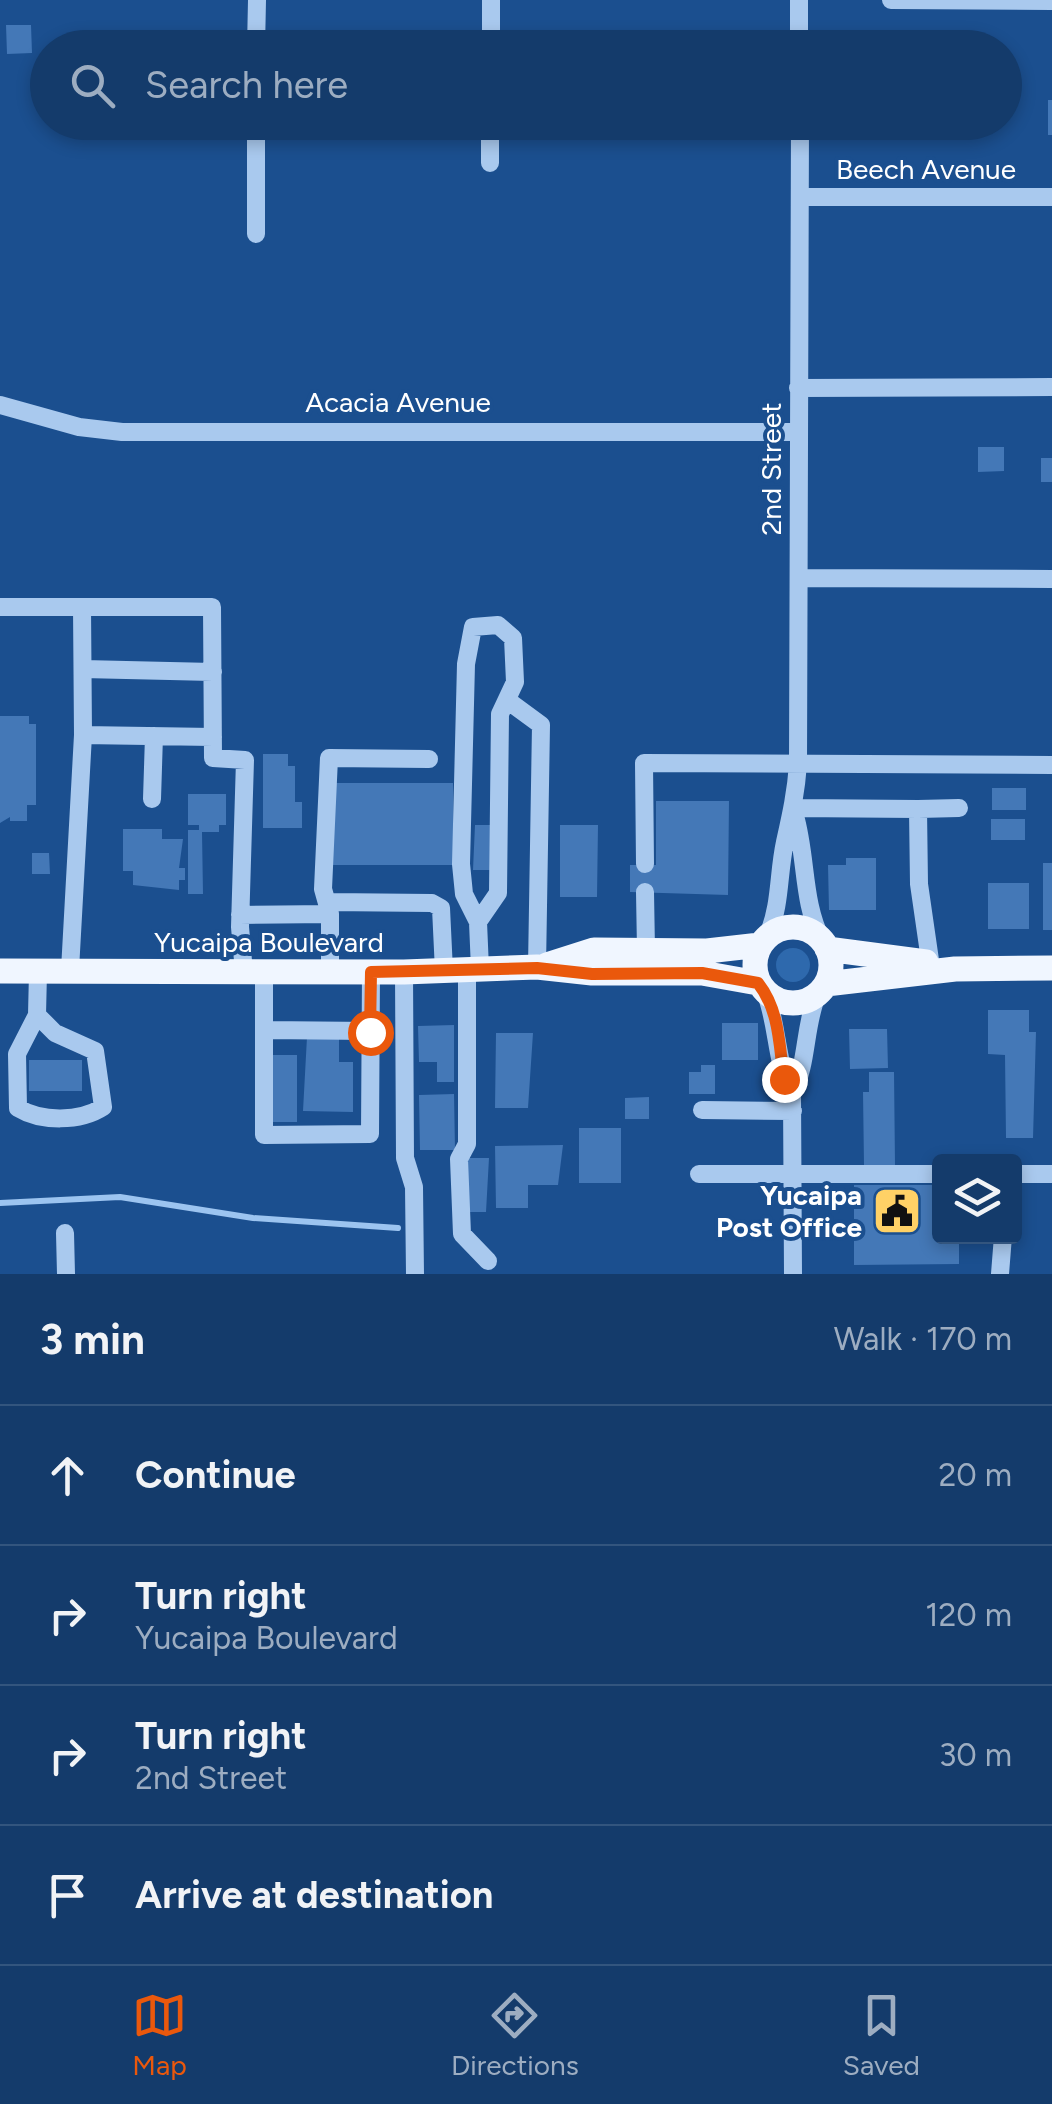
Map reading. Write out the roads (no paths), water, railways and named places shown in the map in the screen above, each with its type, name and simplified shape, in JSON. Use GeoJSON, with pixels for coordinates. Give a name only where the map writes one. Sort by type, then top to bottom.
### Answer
{"type":"FeatureCollection","features":[{"type":"Feature","properties":{"kind":"main road"},"geometry":{"type":"LineString","coordinates":[[940,968],[825,945],[805,928],[793,927],[764,940],[754,958],[762,988],[791,1004],[822,990],[940,968],[1052,968]]}},
{"type":"Feature","properties":{"kind":"main road","name":"Yucaipa Boulevard"},"geometry":{"type":"LineString","coordinates":[[537,968],[594,950],[646,950],[764,940]]}},
{"type":"Feature","properties":{"kind":"main road"},"geometry":{"type":"LineString","coordinates":[[822,990],[832,966],[825,945]]}},
{"type":"Feature","properties":{"kind":"main road","name":"Yucaipa Boulevard"},"geometry":{"type":"LineString","coordinates":[[0,971],[404,972],[537,968],[592,974],[702,973],[762,988]]}},
{"type":"Feature","properties":{"kind":"street"},"geometry":{"type":"LineString","coordinates":[[256,0],[256,30]]}},
{"type":"Feature","properties":{"kind":"street"},"geometry":{"type":"LineString","coordinates":[[491,0],[491,30]]}},
{"type":"Feature","properties":{"kind":"street"},"geometry":{"type":"LineString","coordinates":[[799,0],[800,30]]}},
{"type":"Feature","properties":{"kind":"street"},"geometry":{"type":"LineString","coordinates":[[891,0],[1052,0]]}},
{"type":"Feature","properties":{"kind":"street"},"geometry":{"type":"LineString","coordinates":[[256,140],[256,234]]}},
{"type":"Feature","properties":{"kind":"street"},"geometry":{"type":"LineString","coordinates":[[490,140],[490,163]]}},
{"type":"Feature","properties":{"kind":"street","name":"2nd Street"},"geometry":{"type":"LineString","coordinates":[[764,940],[780,898],[785,842],[795,812],[798,764],[800,140]]}},
{"type":"Feature","properties":{"kind":"street","name":"Beech Avenue"},"geometry":{"type":"LineString","coordinates":[[800,197],[1052,197]]}},
{"type":"Feature","properties":{"kind":"street"},"geometry":{"type":"LineString","coordinates":[[798,388],[1052,387]]}},
{"type":"Feature","properties":{"kind":"street","name":"Acacia Avenue"},"geometry":{"type":"LineString","coordinates":[[0,405],[78,427],[122,432],[799,432]]}},
{"type":"Feature","properties":{"kind":"street"},"geometry":{"type":"LineString","coordinates":[[800,578],[1052,578]]}},
{"type":"Feature","properties":{"kind":"street"},"geometry":{"type":"LineString","coordinates":[[0,607],[212,607],[213,758],[245,760],[240,915],[264,1030],[264,1136],[370,1134],[371,972]]}},
{"type":"Feature","properties":{"kind":"street"},"geometry":{"type":"LineString","coordinates":[[70,970],[83,735],[82,607]]}},
{"type":"Feature","properties":{"kind":"street"},"geometry":{"type":"LineString","coordinates":[[478,922],[464,894],[461,864],[466,664],[473,627],[498,625],[513,638],[516,682],[500,714],[498,894],[478,922],[464,970],[466,1144],[459,1159],[462,1234],[488,1262]]}},
{"type":"Feature","properties":{"kind":"street"},"geometry":{"type":"LineString","coordinates":[[83,670],[213,672]]}},
{"type":"Feature","properties":{"kind":"street"},"geometry":{"type":"LineString","coordinates":[[507,700],[541,725],[537,968]]}},
{"type":"Feature","properties":{"kind":"street"},"geometry":{"type":"LineString","coordinates":[[83,735],[213,737]]}},
{"type":"Feature","properties":{"kind":"street"},"geometry":{"type":"LineString","coordinates":[[152,799],[154,736]]}},
{"type":"Feature","properties":{"kind":"street"},"geometry":{"type":"LineString","coordinates":[[330,972],[329,908],[323,889],[329,758],[428,759]]}},
{"type":"Feature","properties":{"kind":"street"},"geometry":{"type":"LineString","coordinates":[[645,864],[644,763],[1052,766]]}},
{"type":"Feature","properties":{"kind":"street"},"geometry":{"type":"LineString","coordinates":[[918,808],[919,884],[940,968]]}},
{"type":"Feature","properties":{"kind":"street"},"geometry":{"type":"LineString","coordinates":[[795,812],[959,808]]}},
{"type":"Feature","properties":{"kind":"street","name":"2nd Street"},"geometry":{"type":"LineString","coordinates":[[795,812],[804,847],[810,911],[825,945]]}},
{"type":"Feature","properties":{"kind":"street"},"geometry":{"type":"LineString","coordinates":[[645,892],[646,950]]}},
{"type":"Feature","properties":{"kind":"street"},"geometry":{"type":"LineString","coordinates":[[240,915],[432,903],[441,908],[464,970]]}},
{"type":"Feature","properties":{"kind":"street"},"geometry":{"type":"LineString","coordinates":[[38,972],[38,1015],[17,1054],[18,1108],[32,1117],[60,1118],[91,1115],[104,1107],[95,1050],[54,1033],[38,1015]]}},
{"type":"Feature","properties":{"kind":"street"},"geometry":{"type":"LineString","coordinates":[[404,972],[406,1158],[414,1187],[416,1274]]}},
{"type":"Feature","properties":{"kind":"street"},"geometry":{"type":"LineString","coordinates":[[762,988],[779,1032],[784,1079],[792,1102],[793,1274]]}},
{"type":"Feature","properties":{"kind":"street"},"geometry":{"type":"LineString","coordinates":[[792,1102],[800,1078],[806,1031],[822,990]]}},
{"type":"Feature","properties":{"kind":"street"},"geometry":{"type":"LineString","coordinates":[[264,1030],[370,1032]]}},
{"type":"Feature","properties":{"kind":"street"},"geometry":{"type":"LineString","coordinates":[[702,1110],[792,1102]]}},
{"type":"Feature","properties":{"kind":"street"},"geometry":{"type":"LineString","coordinates":[[699,1174],[932,1174]]}},
{"type":"Feature","properties":{"kind":"street"},"geometry":{"type":"LineString","coordinates":[[1022,1174],[1052,1174]]}},
{"type":"Feature","properties":{"kind":"street"},"geometry":{"type":"LineString","coordinates":[[65,1234],[66,1274]]}},
{"type":"Feature","properties":{"kind":"street"},"geometry":{"type":"LineString","coordinates":[[1000,1274],[1002,1244]]}},
{"type":"Feature","properties":{"kind":"waterway"},"geometry":{"type":"LineString","coordinates":[[0,1203],[120,1197],[253,1218],[398,1228]]}},
{"type":"Feature","properties":{"kind":"place","name":"Yucaipa Post Office"},"geometry":{"type":"Point","coordinates":[897,1211]}}]}
